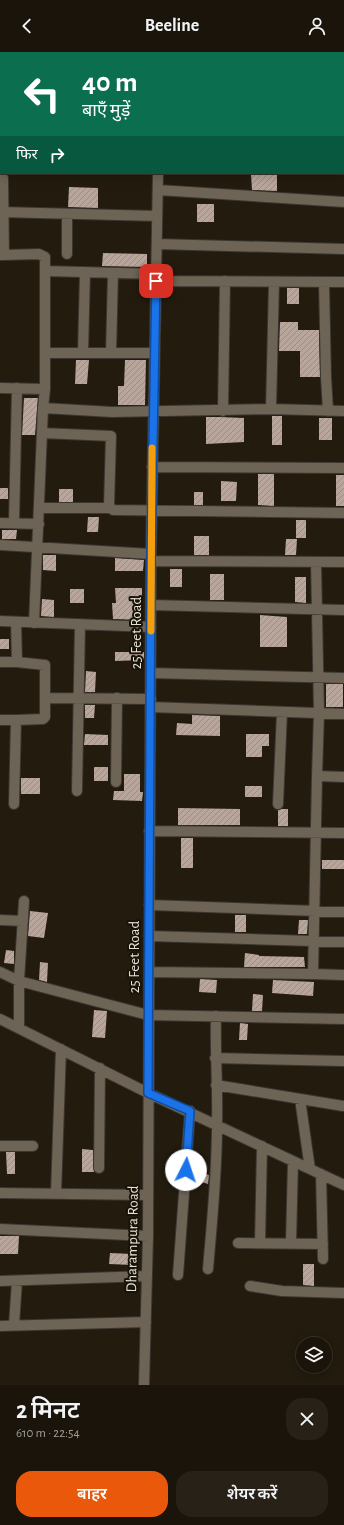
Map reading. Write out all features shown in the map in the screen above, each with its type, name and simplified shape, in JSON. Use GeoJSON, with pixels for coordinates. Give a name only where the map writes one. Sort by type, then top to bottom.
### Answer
{"type":"FeatureCollection","features":[{"type":"Feature","properties":{"kind":"street"},"geometry":{"type":"LineString","coordinates":[[1,174],[3,178],[2,255],[43,255],[45,271],[44,389],[34,622]]}},
{"type":"Feature","properties":{"kind":"street","name":"25 Feet Road"},"geometry":{"type":"LineString","coordinates":[[148,1093],[151,511],[158,174]]}},
{"type":"Feature","properties":{"kind":"street"},"geometry":{"type":"LineString","coordinates":[[158,190],[344,202]]}},
{"type":"Feature","properties":{"kind":"street"},"geometry":{"type":"LineString","coordinates":[[2,212],[67,215],[157,216]]}},
{"type":"Feature","properties":{"kind":"street"},"geometry":{"type":"LineString","coordinates":[[67,215],[67,254]]}},
{"type":"Feature","properties":{"kind":"street"},"geometry":{"type":"LineString","coordinates":[[157,244],[344,249]]}},
{"type":"Feature","properties":{"kind":"street"},"geometry":{"type":"LineString","coordinates":[[45,271],[114,273],[225,281],[344,282]]}},
{"type":"Feature","properties":{"kind":"street"},"geometry":{"type":"LineString","coordinates":[[83,353],[85,272]]}},
{"type":"Feature","properties":{"kind":"street"},"geometry":{"type":"LineString","coordinates":[[111,353],[114,273]]}},
{"type":"Feature","properties":{"kind":"street"},"geometry":{"type":"LineString","coordinates":[[223,411],[225,281]]}},
{"type":"Feature","properties":{"kind":"street"},"geometry":{"type":"LineString","coordinates":[[271,409],[274,282]]}},
{"type":"Feature","properties":{"kind":"street"},"geometry":{"type":"LineString","coordinates":[[324,282],[328,411]]}},
{"type":"Feature","properties":{"kind":"street"},"geometry":{"type":"LineString","coordinates":[[44,353],[154,353]]}},
{"type":"Feature","properties":{"kind":"street"},"geometry":{"type":"LineString","coordinates":[[0,388],[44,389]]}},
{"type":"Feature","properties":{"kind":"street"},"geometry":{"type":"LineString","coordinates":[[14,523],[16,388]]}},
{"type":"Feature","properties":{"kind":"street"},"geometry":{"type":"LineString","coordinates":[[43,408],[153,412],[271,409],[344,411]]}},
{"type":"Feature","properties":{"kind":"street"},"geometry":{"type":"LineString","coordinates":[[42,432],[111,436],[110,508]]}},
{"type":"Feature","properties":{"kind":"street"},"geometry":{"type":"LineString","coordinates":[[152,467],[344,468]]}},
{"type":"Feature","properties":{"kind":"street"},"geometry":{"type":"LineString","coordinates":[[40,508],[344,513]]}},
{"type":"Feature","properties":{"kind":"street"},"geometry":{"type":"LineString","coordinates":[[0,523],[39,524]]}},
{"type":"Feature","properties":{"kind":"street"},"geometry":{"type":"LineString","coordinates":[[0,545],[38,547],[151,558],[344,562]]}},
{"type":"Feature","properties":{"kind":"street"},"geometry":{"type":"LineString","coordinates":[[313,974],[319,714],[316,562]]}},
{"type":"Feature","properties":{"kind":"street"},"geometry":{"type":"LineString","coordinates":[[151,605],[344,610]]}},
{"type":"Feature","properties":{"kind":"street"},"geometry":{"type":"LineString","coordinates":[[0,621],[151,627]]}},
{"type":"Feature","properties":{"kind":"street"},"geometry":{"type":"LineString","coordinates":[[16,622],[16,662]]}},
{"type":"Feature","properties":{"kind":"street"},"geometry":{"type":"LineString","coordinates":[[77,791],[80,624]]}},
{"type":"Feature","properties":{"kind":"street"},"geometry":{"type":"LineString","coordinates":[[0,662],[45,665],[46,698],[44,718],[0,720]]}},
{"type":"Feature","properties":{"kind":"street"},"geometry":{"type":"LineString","coordinates":[[151,673],[344,678]]}},
{"type":"Feature","properties":{"kind":"street"},"geometry":{"type":"LineString","coordinates":[[46,698],[117,698],[151,703],[282,712],[344,714]]}},
{"type":"Feature","properties":{"kind":"street"},"geometry":{"type":"LineString","coordinates":[[116,782],[117,698]]}},
{"type":"Feature","properties":{"kind":"street"},"geometry":{"type":"LineString","coordinates":[[278,804],[282,712]]}},
{"type":"Feature","properties":{"kind":"street"},"geometry":{"type":"LineString","coordinates":[[14,804],[16,720]]}},
{"type":"Feature","properties":{"kind":"street"},"geometry":{"type":"LineString","coordinates":[[317,776],[344,777]]}},
{"type":"Feature","properties":{"kind":"street"},"geometry":{"type":"LineString","coordinates":[[149,831],[344,833]]}},
{"type":"Feature","properties":{"kind":"street"},"geometry":{"type":"LineString","coordinates":[[19,1028],[24,901]]}},
{"type":"Feature","properties":{"kind":"street"},"geometry":{"type":"LineString","coordinates":[[149,905],[344,912]]}},
{"type":"Feature","properties":{"kind":"street"},"geometry":{"type":"LineString","coordinates":[[0,920],[23,921]]}},
{"type":"Feature","properties":{"kind":"street"},"geometry":{"type":"LineString","coordinates":[[149,936],[344,942]]}},
{"type":"Feature","properties":{"kind":"street"},"geometry":{"type":"LineString","coordinates":[[0,972],[20,981],[148,1014],[344,1019]]}},
{"type":"Feature","properties":{"kind":"street"},"geometry":{"type":"LineString","coordinates":[[149,972],[344,975]]}},
{"type":"Feature","properties":{"kind":"street"},"geometry":{"type":"LineString","coordinates":[[208,1269],[218,1124],[215,1058],[216,1016]]}},
{"type":"Feature","properties":{"kind":"street"},"geometry":{"type":"LineString","coordinates":[[0,1019],[148,1093],[218,1124],[344,1185]]}},
{"type":"Feature","properties":{"kind":"street"},"geometry":{"type":"LineString","coordinates":[[56,1193],[61,1049]]}},
{"type":"Feature","properties":{"kind":"street"},"geometry":{"type":"LineString","coordinates":[[215,1058],[343,1061]]}},
{"type":"Feature","properties":{"kind":"street"},"geometry":{"type":"LineString","coordinates":[[99,1168],[100,1068]]}},
{"type":"Feature","properties":{"kind":"street"},"geometry":{"type":"LineString","coordinates":[[216,1085],[343,1106]]}},
{"type":"Feature","properties":{"kind":"street","name":"Dharampura Road"},"geometry":{"type":"LineString","coordinates":[[144,1385],[148,1236],[148,1093]]}},
{"type":"Feature","properties":{"kind":"street"},"geometry":{"type":"LineString","coordinates":[[300,1099],[310,1169]]}},
{"type":"Feature","properties":{"kind":"street"},"geometry":{"type":"LineString","coordinates":[[178,1275],[190,1111]]}},
{"type":"Feature","properties":{"kind":"street"},"geometry":{"type":"LineString","coordinates":[[0,1146],[33,1146]]}},
{"type":"Feature","properties":{"kind":"street"},"geometry":{"type":"LineString","coordinates":[[260,1243],[262,1146]]}},
{"type":"Feature","properties":{"kind":"street"},"geometry":{"type":"LineString","coordinates":[[291,1244],[293,1161]]}},
{"type":"Feature","properties":{"kind":"street"},"geometry":{"type":"LineString","coordinates":[[321,1174],[323,1259]]}},
{"type":"Feature","properties":{"kind":"street"},"geometry":{"type":"LineString","coordinates":[[0,1193],[148,1195]]}},
{"type":"Feature","properties":{"kind":"street"},"geometry":{"type":"LineString","coordinates":[[0,1229],[148,1236]]}},
{"type":"Feature","properties":{"kind":"street"},"geometry":{"type":"LineString","coordinates":[[238,1243],[322,1244]]}},
{"type":"Feature","properties":{"kind":"street"},"geometry":{"type":"LineString","coordinates":[[0,1281],[147,1276]]}},
{"type":"Feature","properties":{"kind":"street"},"geometry":{"type":"LineString","coordinates":[[14,1325],[17,1281]]}},
{"type":"Feature","properties":{"kind":"street"},"geometry":{"type":"LineString","coordinates":[[250,1286],[282,1291],[344,1293]]}},
{"type":"Feature","properties":{"kind":"street"},"geometry":{"type":"LineString","coordinates":[[0,1326],[146,1322]]}},
{"type":"Feature","properties":{"kind":"building"},"geometry":{"type":"Polygon","coordinates":[[[251,174],[277,174],[277,191],[252,190],[251,174]]]}},
{"type":"Feature","properties":{"kind":"building"},"geometry":{"type":"Polygon","coordinates":[[[69,187],[98,188],[98,208],[68,207],[69,187]]]}},
{"type":"Feature","properties":{"kind":"building"},"geometry":{"type":"Polygon","coordinates":[[[197,204],[214,204],[214,222],[197,222],[197,204]]]}},
{"type":"Feature","properties":{"kind":"building"},"geometry":{"type":"Polygon","coordinates":[[[103,253],[147,254],[147,267],[102,266],[103,253]]]}},
{"type":"Feature","properties":{"kind":"building"},"geometry":{"type":"Polygon","coordinates":[[[287,288],[299,288],[299,304],[287,304],[287,288]]]}},
{"type":"Feature","properties":{"kind":"building"},"geometry":{"type":"Polygon","coordinates":[[[280,322],[298,322],[298,330],[319,330],[320,377],[300,377],[300,351],[279,351],[280,322]]]}},
{"type":"Feature","properties":{"kind":"building"},"geometry":{"type":"Polygon","coordinates":[[[76,360],[89,360],[87,384],[75,384],[76,360]]]}},
{"type":"Feature","properties":{"kind":"building"},"geometry":{"type":"Polygon","coordinates":[[[125,360],[146,360],[145,405],[118,405],[118,386],[124,386],[125,360]]]}},
{"type":"Feature","properties":{"kind":"building"},"geometry":{"type":"Polygon","coordinates":[[[24,398],[38,398],[35,435],[22,435],[24,398]]]}},
{"type":"Feature","properties":{"kind":"building"},"geometry":{"type":"Polygon","coordinates":[[[272,416],[282,416],[282,445],[272,445],[272,416]]]}},
{"type":"Feature","properties":{"kind":"building"},"geometry":{"type":"Polygon","coordinates":[[[206,417],[244,418],[244,442],[206,444],[206,417]]]}},
{"type":"Feature","properties":{"kind":"building"},"geometry":{"type":"Polygon","coordinates":[[[319,418],[332,418],[332,440],[319,440],[319,418]]]}},
{"type":"Feature","properties":{"kind":"building"},"geometry":{"type":"Polygon","coordinates":[[[258,474],[274,474],[274,506],[258,505],[258,474]]]}},
{"type":"Feature","properties":{"kind":"building"},"geometry":{"type":"Polygon","coordinates":[[[336,475],[344,475],[344,506],[336,506],[336,475]]]}},
{"type":"Feature","properties":{"kind":"building"},"geometry":{"type":"Polygon","coordinates":[[[221,481],[237,482],[236,501],[221,501],[221,481]]]}},
{"type":"Feature","properties":{"kind":"building"},"geometry":{"type":"Polygon","coordinates":[[[0,488],[8,488],[8,499],[0,499],[0,488]]]}},
{"type":"Feature","properties":{"kind":"building"},"geometry":{"type":"Polygon","coordinates":[[[59,489],[73,489],[73,502],[59,502],[59,489]]]}},
{"type":"Feature","properties":{"kind":"building"},"geometry":{"type":"Polygon","coordinates":[[[194,492],[203,492],[203,505],[194,505],[194,492]]]}},
{"type":"Feature","properties":{"kind":"building"},"geometry":{"type":"Polygon","coordinates":[[[88,517],[99,517],[98,532],[87,532],[88,517]]]}},
{"type":"Feature","properties":{"kind":"building"},"geometry":{"type":"Polygon","coordinates":[[[296,520],[306,520],[306,538],[296,538],[296,520]]]}},
{"type":"Feature","properties":{"kind":"building"},"geometry":{"type":"Polygon","coordinates":[[[2,530],[17,530],[16,539],[2,539],[2,530]]]}},
{"type":"Feature","properties":{"kind":"building"},"geometry":{"type":"Polygon","coordinates":[[[194,536],[209,536],[209,555],[194,555],[194,536]]]}},
{"type":"Feature","properties":{"kind":"building"},"geometry":{"type":"Polygon","coordinates":[[[286,539],[297,539],[296,555],[285,555],[286,539]]]}},
{"type":"Feature","properties":{"kind":"building"},"geometry":{"type":"Polygon","coordinates":[[[43,555],[56,555],[56,571],[43,570],[43,555]]]}},
{"type":"Feature","properties":{"kind":"building"},"geometry":{"type":"Polygon","coordinates":[[[115,558],[144,560],[143,571],[115,571],[115,558]]]}},
{"type":"Feature","properties":{"kind":"building"},"geometry":{"type":"Polygon","coordinates":[[[170,569],[182,569],[182,587],[170,587],[170,569]]]}},
{"type":"Feature","properties":{"kind":"building"},"geometry":{"type":"Polygon","coordinates":[[[210,574],[224,574],[224,600],[210,600],[210,574]]]}},
{"type":"Feature","properties":{"kind":"building"},"geometry":{"type":"Polygon","coordinates":[[[295,577],[306,577],[306,603],[295,602],[295,577]]]}},
{"type":"Feature","properties":{"kind":"building"},"geometry":{"type":"Polygon","coordinates":[[[115,588],[142,588],[142,620],[113,619],[112,603],[116,603],[115,588]]]}},
{"type":"Feature","properties":{"kind":"building"},"geometry":{"type":"Polygon","coordinates":[[[70,589],[84,589],[84,603],[70,603],[70,589]]]}},
{"type":"Feature","properties":{"kind":"building"},"geometry":{"type":"Polygon","coordinates":[[[42,599],[54,600],[54,617],[41,616],[42,599]]]}},
{"type":"Feature","properties":{"kind":"building"},"geometry":{"type":"Polygon","coordinates":[[[260,615],[287,617],[287,647],[260,647],[260,615]]]}},
{"type":"Feature","properties":{"kind":"building"},"geometry":{"type":"Polygon","coordinates":[[[0,639],[9,639],[9,649],[0,649],[0,639]]]}},
{"type":"Feature","properties":{"kind":"building"},"geometry":{"type":"Polygon","coordinates":[[[115,652],[144,652],[144,660],[115,661],[115,652]]]}},
{"type":"Feature","properties":{"kind":"building"},"geometry":{"type":"Polygon","coordinates":[[[86,671],[96,672],[95,692],[85,692],[86,671]]]}},
{"type":"Feature","properties":{"kind":"building"},"geometry":{"type":"Polygon","coordinates":[[[326,684],[343,684],[343,707],[326,707],[326,684]]]}},
{"type":"Feature","properties":{"kind":"building"},"geometry":{"type":"Polygon","coordinates":[[[85,705],[95,705],[94,718],[85,718],[85,705]]]}},
{"type":"Feature","properties":{"kind":"building"},"geometry":{"type":"Polygon","coordinates":[[[192,715],[220,716],[220,736],[176,735],[177,723],[192,724],[192,715]]]}},
{"type":"Feature","properties":{"kind":"building"},"geometry":{"type":"Polygon","coordinates":[[[85,734],[108,735],[108,745],[84,745],[85,734]]]}},
{"type":"Feature","properties":{"kind":"building"},"geometry":{"type":"Polygon","coordinates":[[[246,734],[269,734],[269,746],[262,746],[262,757],[246,757],[246,734]]]}},
{"type":"Feature","properties":{"kind":"building"},"geometry":{"type":"Polygon","coordinates":[[[94,767],[108,767],[108,781],[94,781],[94,767]]]}},
{"type":"Feature","properties":{"kind":"building"},"geometry":{"type":"Polygon","coordinates":[[[124,774],[140,774],[140,792],[143,792],[142,801],[113,800],[114,791],[124,791],[124,774]]]}},
{"type":"Feature","properties":{"kind":"building"},"geometry":{"type":"Polygon","coordinates":[[[21,778],[40,778],[40,794],[21,794],[21,778]]]}},
{"type":"Feature","properties":{"kind":"building"},"geometry":{"type":"Polygon","coordinates":[[[245,786],[262,786],[262,797],[245,797],[245,786]]]}},
{"type":"Feature","properties":{"kind":"building"},"geometry":{"type":"Polygon","coordinates":[[[178,808],[240,809],[240,825],[178,825],[178,808]]]}},
{"type":"Feature","properties":{"kind":"building"},"geometry":{"type":"Polygon","coordinates":[[[288,809],[288,826],[278,826],[278,810],[288,809]]]}},
{"type":"Feature","properties":{"kind":"building"},"geometry":{"type":"Polygon","coordinates":[[[181,838],[193,838],[193,868],[181,868],[181,838]]]}},
{"type":"Feature","properties":{"kind":"building"},"geometry":{"type":"Polygon","coordinates":[[[322,860],[344,860],[344,869],[322,869],[322,860]]]}},
{"type":"Feature","properties":{"kind":"building"},"geometry":{"type":"Polygon","coordinates":[[[30,911],[48,913],[44,938],[28,936],[30,911]]]}},
{"type":"Feature","properties":{"kind":"building"},"geometry":{"type":"Polygon","coordinates":[[[235,915],[246,915],[246,932],[235,932],[235,915]]]}},
{"type":"Feature","properties":{"kind":"building"},"geometry":{"type":"Polygon","coordinates":[[[299,920],[308,920],[307,934],[298,934],[299,920]]]}},
{"type":"Feature","properties":{"kind":"building"},"geometry":{"type":"Polygon","coordinates":[[[6,950],[14,951],[14,964],[4,963],[6,950]]]}},
{"type":"Feature","properties":{"kind":"building"},"geometry":{"type":"Polygon","coordinates":[[[245,953],[259,956],[304,957],[305,967],[244,967],[245,953]]]}},
{"type":"Feature","properties":{"kind":"building"},"geometry":{"type":"Polygon","coordinates":[[[40,962],[48,963],[47,982],[39,980],[40,962]]]}},
{"type":"Feature","properties":{"kind":"building"},"geometry":{"type":"Polygon","coordinates":[[[200,979],[217,980],[216,993],[199,992],[200,979]]]}},
{"type":"Feature","properties":{"kind":"building"},"geometry":{"type":"Polygon","coordinates":[[[273,980],[314,982],[313,996],[272,993],[273,980]]]}},
{"type":"Feature","properties":{"kind":"building"},"geometry":{"type":"Polygon","coordinates":[[[253,994],[263,995],[262,1011],[252,1011],[253,994]]]}},
{"type":"Feature","properties":{"kind":"building"},"geometry":{"type":"Polygon","coordinates":[[[94,1010],[107,1011],[105,1038],[92,1037],[94,1010]]]}},
{"type":"Feature","properties":{"kind":"building"},"geometry":{"type":"Polygon","coordinates":[[[240,1023],[248,1024],[247,1040],[239,1040],[240,1023]]]}},
{"type":"Feature","properties":{"kind":"building"},"geometry":{"type":"Polygon","coordinates":[[[82,1149],[93,1150],[94,1172],[82,1172],[82,1149]]]}},
{"type":"Feature","properties":{"kind":"building"},"geometry":{"type":"Polygon","coordinates":[[[6,1152],[15,1152],[15,1174],[7,1174],[6,1152]]]}},
{"type":"Feature","properties":{"kind":"building"},"geometry":{"type":"Polygon","coordinates":[[[192,1170],[209,1175],[208,1184],[192,1179],[192,1170]]]}},
{"type":"Feature","properties":{"kind":"building"},"geometry":{"type":"Polygon","coordinates":[[[0,1236],[19,1236],[18,1254],[0,1254],[0,1236]]]}},
{"type":"Feature","properties":{"kind":"building"},"geometry":{"type":"Polygon","coordinates":[[[110,1253],[132,1254],[132,1265],[109,1264],[110,1253]]]}},
{"type":"Feature","properties":{"kind":"building"},"geometry":{"type":"Polygon","coordinates":[[[303,1264],[314,1264],[314,1286],[303,1285],[303,1264]]]}},
{"type":"Feature","properties":{"kind":"slow traffic"},"geometry":{"type":"LineString","coordinates":[[151,631],[152,448]]}},
{"type":"Feature","properties":{"kind":"route"},"geometry":{"type":"LineString","coordinates":[[156,281],[151,554],[148,1093],[190,1111],[186,1170]]}}]}
